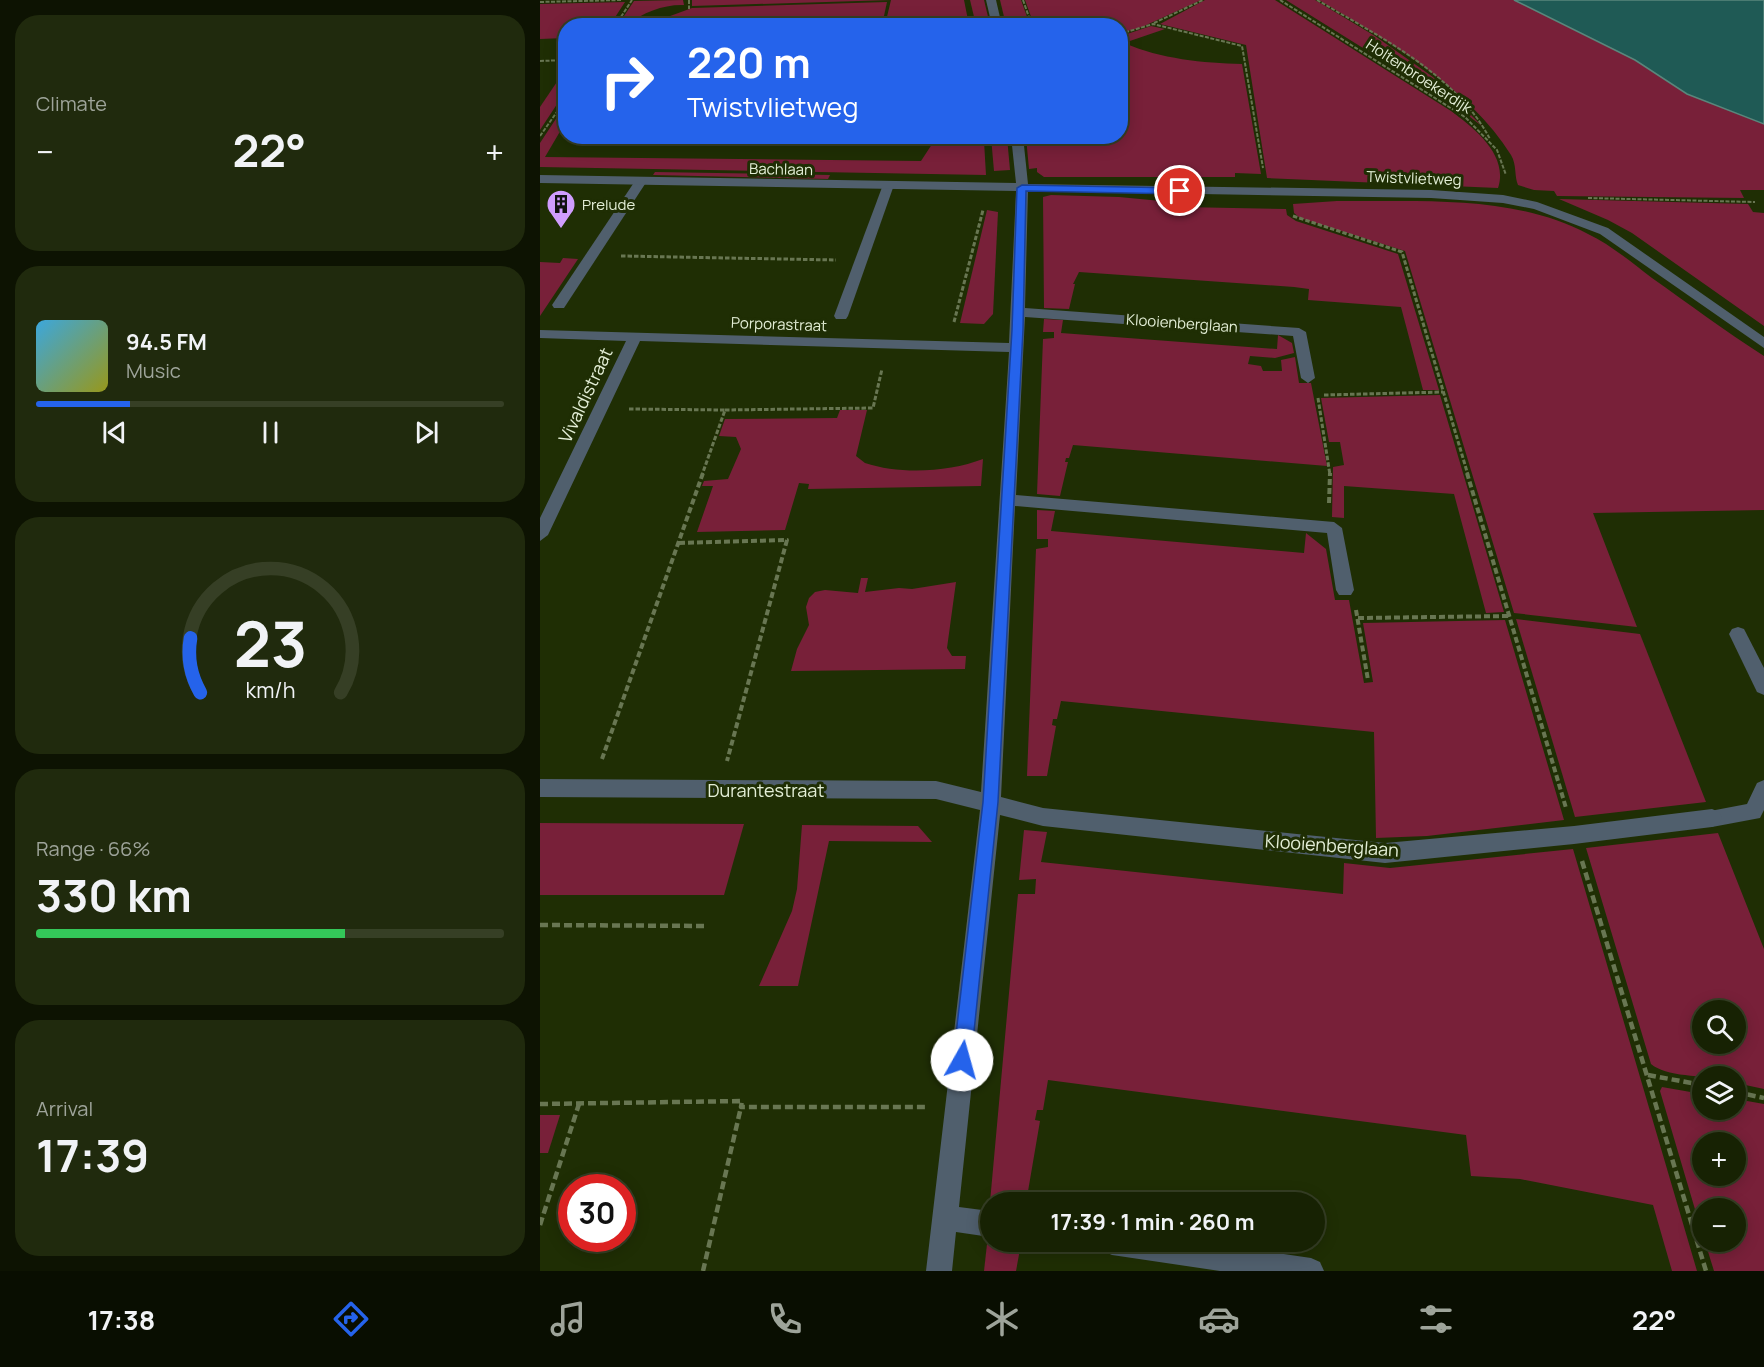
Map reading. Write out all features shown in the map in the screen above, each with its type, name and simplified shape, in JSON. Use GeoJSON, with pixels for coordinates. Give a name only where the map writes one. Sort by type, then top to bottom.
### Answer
{"type":"FeatureCollection","features":[{"type":"Feature","properties":{"kind":"street"},"geometry":{"type":"LineString","coordinates":[[991,0],[995,18]]}},
{"type":"Feature","properties":{"kind":"street"},"geometry":{"type":"LineString","coordinates":[[939,1271],[991,802],[1018,312],[1022,188],[1018,144]]}},
{"type":"Feature","properties":{"kind":"street","name":"Bachlaan"},"geometry":{"type":"LineString","coordinates":[[540,179],[1022,188]]}},
{"type":"Feature","properties":{"kind":"street"},"geometry":{"type":"LineString","coordinates":[[559,305],[641,181]]}},
{"type":"Feature","properties":{"kind":"street"},"geometry":{"type":"LineString","coordinates":[[841,316],[888,185]]}},
{"type":"Feature","properties":{"kind":"street","name":"Twistvlietweg"},"geometry":{"type":"LineString","coordinates":[[1022,188],[1431,194],[1503,199],[1567,215],[1604,231],[1764,344]]}},
{"type":"Feature","properties":{"kind":"street","name":"Klooienberglaan"},"geometry":{"type":"LineString","coordinates":[[1018,312],[1299,332],[1308,378]]}},
{"type":"Feature","properties":{"kind":"street","name":"Porporastraat"},"geometry":{"type":"LineString","coordinates":[[540,334],[1016,348]]}},
{"type":"Feature","properties":{"kind":"street","name":"Vivaldistraat"},"geometry":{"type":"LineString","coordinates":[[540,535],[635,336]]}},
{"type":"Feature","properties":{"kind":"street"},"geometry":{"type":"LineString","coordinates":[[1008,500],[1334,528],[1345,590]]}},
{"type":"Feature","properties":{"kind":"street"},"geometry":{"type":"LineString","coordinates":[[1738,634],[1764,687]]}},
{"type":"Feature","properties":{"kind":"street","name":"Durantestraat"},"geometry":{"type":"LineString","coordinates":[[540,788],[718,791],[936,790],[991,802]]}},
{"type":"Feature","properties":{"kind":"street","name":"Klooienberglaan"},"geometry":{"type":"LineString","coordinates":[[991,802],[1043,817],[1385,853],[1574,835],[1753,812],[1764,789]]}},
{"type":"Feature","properties":{"kind":"street"},"geometry":{"type":"LineString","coordinates":[[945,1218],[980,1223]]}},
{"type":"Feature","properties":{"kind":"street"},"geometry":{"type":"LineString","coordinates":[[1181,1252],[1311,1271]]}},
{"type":"Feature","properties":{"kind":"path"},"geometry":{"type":"LineString","coordinates":[[540,2],[621,0]]}},
{"type":"Feature","properties":{"kind":"path"},"geometry":{"type":"LineString","coordinates":[[620,18],[632,0]]}},
{"type":"Feature","properties":{"kind":"path"},"geometry":{"type":"LineString","coordinates":[[689,0],[689,9]]}},
{"type":"Feature","properties":{"kind":"path"},"geometry":{"type":"LineString","coordinates":[[1023,0],[1029,18]]}},
{"type":"Feature","properties":{"kind":"path"},"geometry":{"type":"LineString","coordinates":[[1128,32],[1153,24],[1203,0]]}},
{"type":"Feature","properties":{"kind":"path","name":"Holtenbroekerdijk"},"geometry":{"type":"LineString","coordinates":[[1280,0],[1465,117],[1490,139],[1504,160],[1507,181],[1503,199]]}},
{"type":"Feature","properties":{"kind":"path"},"geometry":{"type":"LineString","coordinates":[[1317,0],[1386,41],[1434,76],[1480,120],[1490,139]]}},
{"type":"Feature","properties":{"kind":"path"},"geometry":{"type":"LineString","coordinates":[[1153,24],[1242,46],[1267,192]]}},
{"type":"Feature","properties":{"kind":"path"},"geometry":{"type":"LineString","coordinates":[[540,61],[558,60]]}},
{"type":"Feature","properties":{"kind":"path"},"geometry":{"type":"LineString","coordinates":[[540,136],[558,110]]}},
{"type":"Feature","properties":{"kind":"path"},"geometry":{"type":"LineString","coordinates":[[948,346],[983,210],[992,187]]}},
{"type":"Feature","properties":{"kind":"path"},"geometry":{"type":"LineString","coordinates":[[1608,198],[1755,202]]}},
{"type":"Feature","properties":{"kind":"path"},"geometry":{"type":"LineString","coordinates":[[1290,212],[1300,220],[1402,252],[1574,835],[1706,1271]]}},
{"type":"Feature","properties":{"kind":"path"},"geometry":{"type":"LineString","coordinates":[[592,255],[861,261]]}},
{"type":"Feature","properties":{"kind":"path"},"geometry":{"type":"LineString","coordinates":[[600,410],[873,408],[888,344]]}},
{"type":"Feature","properties":{"kind":"path"},"geometry":{"type":"LineString","coordinates":[[1328,528],[1330,466],[1318,395],[1443,392]]}},
{"type":"Feature","properties":{"kind":"path"},"geometry":{"type":"LineString","coordinates":[[592,788],[725,410]]}},
{"type":"Feature","properties":{"kind":"path"},"geometry":{"type":"LineString","coordinates":[[678,543],[787,540],[718,791]]}},
{"type":"Feature","properties":{"kind":"path"},"geometry":{"type":"LineString","coordinates":[[1345,590],[1354,600],[1368,680]]}},
{"type":"Feature","properties":{"kind":"path"},"geometry":{"type":"LineString","coordinates":[[1358,618],[1510,616]]}},
{"type":"Feature","properties":{"kind":"path"},"geometry":{"type":"LineString","coordinates":[[540,925],[708,926]]}},
{"type":"Feature","properties":{"kind":"path"},"geometry":{"type":"LineString","coordinates":[[1648,1075],[1692,1084]]}},
{"type":"Feature","properties":{"kind":"path"},"geometry":{"type":"LineString","coordinates":[[1746,1094],[1764,1098]]}},
{"type":"Feature","properties":{"kind":"path"},"geometry":{"type":"LineString","coordinates":[[540,1104],[742,1101],[703,1271]]}},
{"type":"Feature","properties":{"kind":"path"},"geometry":{"type":"LineString","coordinates":[[540,1225],[579,1104]]}},
{"type":"Feature","properties":{"kind":"path"},"geometry":{"type":"LineString","coordinates":[[741,1107],[957,1107]]}},
{"type":"Feature","properties":{"kind":"shaded area"},"geometry":{"type":"Polygon","coordinates":[[[683,0],[684,5],[654,10],[637,18],[623,18],[634,1],[683,0]]]}},
{"type":"Feature","properties":{"kind":"shaded area"},"geometry":{"type":"Polygon","coordinates":[[[692,0],[891,0],[692,6],[692,0]]]}},
{"type":"Feature","properties":{"kind":"shaded area"},"geometry":{"type":"Polygon","coordinates":[[[891,0],[964,0],[968,18],[887,18],[891,0]]]}},
{"type":"Feature","properties":{"kind":"shaded area"},"geometry":{"type":"Polygon","coordinates":[[[970,0],[984,0],[988,18],[974,18],[970,0]]]}},
{"type":"Feature","properties":{"kind":"shaded area"},"geometry":{"type":"Polygon","coordinates":[[[1000,0],[1021,0],[1027,18],[1004,18],[1000,0]]]}},
{"type":"Feature","properties":{"kind":"shaded area"},"geometry":{"type":"Polygon","coordinates":[[[1025,0],[1201,0],[1128,31],[1128,18],[1031,18],[1025,0]]]}},
{"type":"Feature","properties":{"kind":"shaded area"},"geometry":{"type":"Polygon","coordinates":[[[1205,0],[1275,0],[1451,111],[1479,134],[1494,154],[1499,164],[1498,188],[1267,178],[1246,45],[1160,24],[1205,0]]]}},
{"type":"Feature","properties":{"kind":"shaded area"},"geometry":{"type":"Polygon","coordinates":[[[1286,0],[1315,0],[1375,36],[1433,77],[1483,127],[1456,106],[1286,0]]]}},
{"type":"Feature","properties":{"kind":"shaded area"},"geometry":{"type":"Polygon","coordinates":[[[1319,0],[1514,0],[1635,60],[1687,94],[1764,124],[1764,190],[1740,190],[1744,198],[1557,196],[1554,191],[1534,190],[1518,185],[1511,155],[1494,131],[1473,108],[1424,67],[1371,31],[1319,0]]]}},
{"type":"Feature","properties":{"kind":"shaded area"},"geometry":{"type":"Polygon","coordinates":[[[625,2],[615,18],[558,18],[558,38],[540,39],[540,4],[625,2]]]}},
{"type":"Feature","properties":{"kind":"shaded area"},"geometry":{"type":"Polygon","coordinates":[[[887,2],[884,18],[665,18],[692,8],[887,2]]]}},
{"type":"Feature","properties":{"kind":"shaded area"},"geometry":{"type":"Polygon","coordinates":[[[1151,26],[1165,29],[1128,42],[1128,34],[1151,26]]]}},
{"type":"Feature","properties":{"kind":"shaded area"},"geometry":{"type":"Polygon","coordinates":[[[1128,44],[1182,59],[1242,64],[1261,174],[1235,173],[1235,177],[1044,177],[1037,172],[1037,168],[1029,169],[1027,144],[1128,144],[1128,44]]]}},
{"type":"Feature","properties":{"kind":"shaded area"},"geometry":{"type":"Polygon","coordinates":[[[558,80],[558,103],[540,130],[540,107],[558,80]]]}},
{"type":"Feature","properties":{"kind":"shaded area"},"geometry":{"type":"Polygon","coordinates":[[[558,116],[558,135],[545,157],[921,161],[932,144],[984,144],[986,175],[540,167],[540,143],[558,116]]]}},
{"type":"Feature","properties":{"kind":"shaded area"},"geometry":{"type":"Polygon","coordinates":[[[992,144],[1008,144],[1010,170],[994,171],[992,144]]]}},
{"type":"Feature","properties":{"kind":"shaded area"},"geometry":{"type":"Polygon","coordinates":[[[655,172],[830,175],[828,179],[653,175],[655,172]]]}},
{"type":"Feature","properties":{"kind":"shaded area"},"geometry":{"type":"Polygon","coordinates":[[[1051,195],[1119,197],[1182,203],[1182,207],[1286,209],[1287,215],[1296,221],[1398,254],[1439,390],[1423,390],[1401,307],[1308,300],[1309,289],[1294,287],[1079,272],[1073,284],[1075,284],[1069,309],[1044,308],[1043,197],[1051,195]]]}},
{"type":"Feature","properties":{"kind":"shaded area"},"geometry":{"type":"Polygon","coordinates":[[[1559,199],[1748,204],[1753,212],[1764,213],[1764,326],[1632,233],[1559,199]]]}},
{"type":"Feature","properties":{"kind":"shaded area"},"geometry":{"type":"Polygon","coordinates":[[[1337,201],[1466,203],[1529,212],[1559,221],[1596,238],[1613,249],[1764,356],[1764,510],[1593,513],[1637,627],[1514,613],[1405,251],[1300,218],[1294,213],[1293,204],[1337,201]]]}},
{"type":"Feature","properties":{"kind":"shaded area"},"geometry":{"type":"Polygon","coordinates":[[[987,210],[998,212],[993,314],[984,324],[960,323],[987,210]]]}},
{"type":"Feature","properties":{"kind":"shaded area"},"geometry":{"type":"Polygon","coordinates":[[[563,258],[578,259],[540,316],[540,262],[560,263],[563,258]]]}},
{"type":"Feature","properties":{"kind":"shaded area"},"geometry":{"type":"Polygon","coordinates":[[[1044,319],[1063,320],[1061,333],[1277,349],[1278,335],[1292,343],[1294,353],[1275,358],[1250,356],[1248,364],[1261,366],[1263,371],[1282,371],[1281,360],[1295,357],[1299,383],[1311,383],[1327,466],[1073,445],[1069,458],[1066,458],[1065,462],[1068,462],[1060,496],[1037,494],[1043,339],[1054,338],[1054,332],[1043,332],[1044,319]]]}},
{"type":"Feature","properties":{"kind":"shaded area"},"geometry":{"type":"Polygon","coordinates":[[[1440,395],[1504,612],[1486,613],[1454,494],[1344,486],[1344,518],[1332,517],[1333,467],[1344,465],[1340,442],[1329,442],[1321,398],[1440,395]]]}},
{"type":"Feature","properties":{"kind":"shaded area"},"geometry":{"type":"Polygon","coordinates":[[[840,410],[867,410],[856,456],[865,463],[894,469],[925,470],[955,467],[983,459],[981,486],[808,489],[809,484],[799,483],[785,530],[697,532],[713,486],[702,486],[704,481],[728,479],[741,449],[736,437],[719,436],[725,419],[837,418],[840,410]]]}},
{"type":"Feature","properties":{"kind":"shaded area"},"geometry":{"type":"Polygon","coordinates":[[[1037,510],[1055,511],[1051,531],[1304,553],[1306,533],[1326,549],[1335,600],[1349,600],[1364,683],[1373,682],[1363,623],[1505,620],[1564,820],[1427,836],[1376,838],[1374,732],[1061,701],[1057,719],[1053,719],[1052,725],[1056,726],[1047,776],[1027,776],[1036,549],[1048,547],[1048,539],[1037,539],[1037,510]]]}},
{"type":"Feature","properties":{"kind":"shaded area"},"geometry":{"type":"Polygon","coordinates":[[[861,578],[868,578],[865,592],[899,588],[912,589],[956,582],[947,648],[952,656],[966,656],[965,669],[791,671],[797,649],[809,625],[806,607],[809,598],[815,592],[825,590],[858,593],[861,578]]]}},
{"type":"Feature","properties":{"kind":"shaded area"},"geometry":{"type":"Polygon","coordinates":[[[1516,619],[1640,634],[1706,802],[1575,817],[1516,619]]]}},
{"type":"Feature","properties":{"kind":"shaded area"},"geometry":{"type":"Polygon","coordinates":[[[540,823],[744,824],[724,895],[540,895],[540,823]]]}},
{"type":"Feature","properties":{"kind":"shaded area"},"geometry":{"type":"Polygon","coordinates":[[[802,825],[918,826],[932,842],[829,841],[798,986],[759,986],[792,911],[797,889],[802,825]]]}},
{"type":"Feature","properties":{"kind":"shaded area"},"geometry":{"type":"Polygon","coordinates":[[[1024,830],[1047,832],[1041,862],[1343,894],[1344,863],[1390,868],[1573,849],[1697,1271],[1672,1271],[1653,1205],[1520,1179],[1471,1176],[1466,1135],[1048,1080],[1043,1110],[1037,1110],[1035,1120],[1040,1121],[1028,1192],[991,1192],[1018,894],[1035,894],[1036,879],[1019,880],[1024,830]]]}},
{"type":"Feature","properties":{"kind":"shaded area"},"geometry":{"type":"Polygon","coordinates":[[[1718,833],[1764,949],[1764,1089],[1746,1085],[1746,1066],[1692,1066],[1692,1076],[1668,1072],[1651,1064],[1586,848],[1718,833]]]}},
{"type":"Feature","properties":{"kind":"shaded area"},"geometry":{"type":"Polygon","coordinates":[[[1662,1087],[1692,1092],[1692,1120],[1746,1120],[1746,1101],[1764,1104],[1764,1271],[1714,1271],[1708,1252],[1746,1252],[1746,1198],[1692,1199],[1660,1091],[1662,1087]]]}},
{"type":"Feature","properties":{"kind":"shaded area"},"geometry":{"type":"Polygon","coordinates":[[[540,1115],[560,1115],[548,1153],[540,1153],[540,1115]]]}},
{"type":"Feature","properties":{"kind":"shaded area"},"geometry":{"type":"Polygon","coordinates":[[[986,1252],[1019,1252],[1016,1271],[984,1271],[986,1252]]]}},
{"type":"Feature","properties":{"kind":"water"},"geometry":{"type":"Polygon","coordinates":[[[1514,0],[1764,0],[1764,124],[1687,94],[1635,60],[1514,0]]]}},
{"type":"Feature","properties":{"kind":"place","name":"Prelude"},"geometry":{"type":"Point","coordinates":[561,230]}},
{"type":"Feature","properties":{"kind":"route"},"geometry":{"type":"LineString","coordinates":[[962,1060],[991,802],[1017,330],[1022,188],[1180,191]]}}]}
